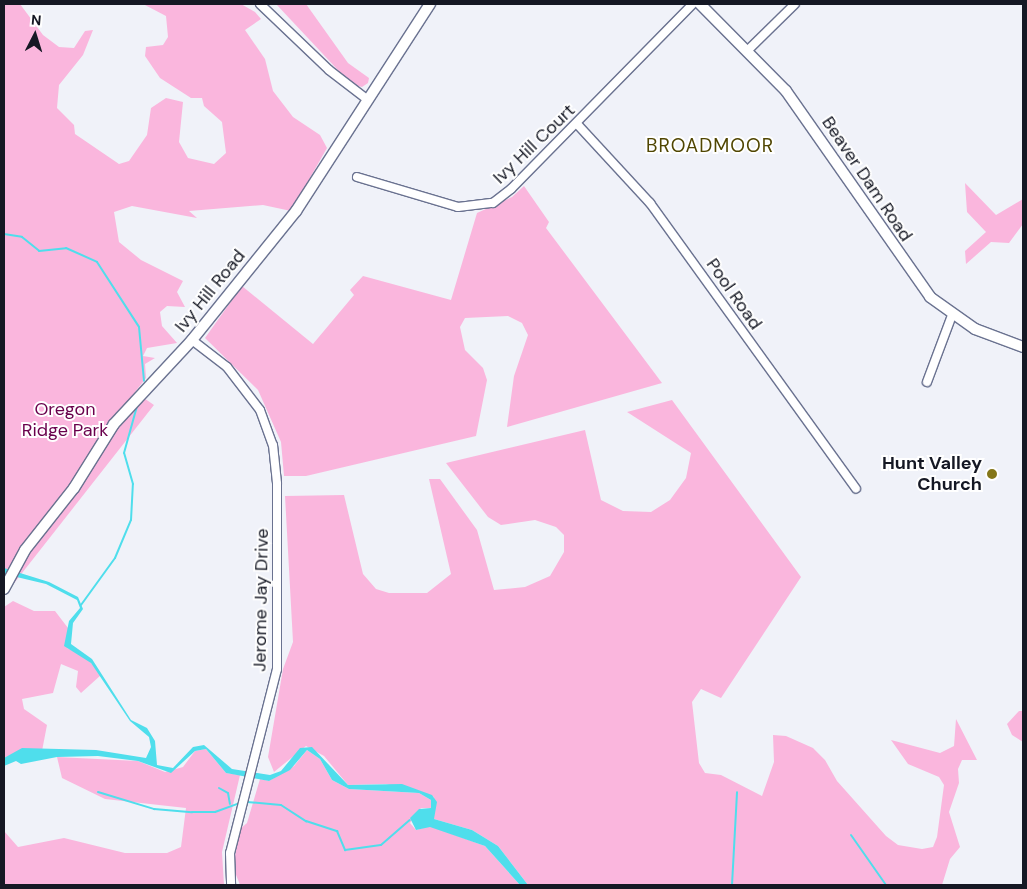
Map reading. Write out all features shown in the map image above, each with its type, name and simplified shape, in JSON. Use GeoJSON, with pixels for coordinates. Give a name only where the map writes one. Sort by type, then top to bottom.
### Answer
{"type":"FeatureCollection","features":[{"type":"Feature","properties":{"kind":"street"},"geometry":{"type":"LineString","coordinates":[[260,4],[329,70],[368,100]]}},
{"type":"Feature","properties":{"kind":"street","name":"Ivy Hill Road"},"geometry":{"type":"LineString","coordinates":[[4,589],[114,424],[192,340],[296,211],[430,4]]}},
{"type":"Feature","properties":{"kind":"street","name":"Ivy Hill Court"},"geometry":{"type":"LineString","coordinates":[[358,177],[444,204],[482,206],[511,189],[693,4]]}},
{"type":"Feature","properties":{"kind":"street","name":"Beaver Dam Road"},"geometry":{"type":"LineString","coordinates":[[700,4],[749,50],[829,147],[920,286],[952,315],[991,336],[1023,346]]}},
{"type":"Feature","properties":{"kind":"street"},"geometry":{"type":"LineString","coordinates":[[749,50],[795,4]]}},
{"type":"Feature","properties":{"kind":"street","name":"Pool Road"},"geometry":{"type":"LineString","coordinates":[[577,124],[650,202],[856,489]]}},
{"type":"Feature","properties":{"kind":"street"},"geometry":{"type":"LineString","coordinates":[[927,382],[952,315]]}},
{"type":"Feature","properties":{"kind":"street","name":"Jerome Jay Drive"},"geometry":{"type":"LineString","coordinates":[[192,340],[228,367],[250,394],[267,428],[276,463],[279,642],[270,706],[229,860],[231,885]]}},
{"type":"Feature","properties":{"kind":"green space","name":"Oregon Ridge Park"},"geometry":{"type":"Polygon","coordinates":[[[4,4],[20,4],[43,35],[59,47],[74,48],[85,31],[93,30],[83,55],[59,85],[57,108],[74,125],[75,134],[119,164],[129,161],[147,135],[151,108],[166,98],[183,102],[179,142],[188,158],[214,164],[226,153],[222,122],[204,106],[202,98],[191,98],[160,78],[145,56],[146,47],[163,45],[168,37],[166,16],[143,4],[241,4],[255,12],[261,19],[245,30],[265,59],[273,91],[293,117],[320,135],[327,148],[291,211],[263,205],[189,211],[197,218],[132,206],[114,212],[119,242],[141,260],[183,281],[177,292],[185,307],[167,306],[160,312],[162,326],[177,343],[147,348],[143,356],[155,358],[145,364],[146,378],[135,392],[154,405],[4,596],[4,4]]]}},
{"type":"Feature","properties":{"kind":"green space"},"geometry":{"type":"Polygon","coordinates":[[[276,4],[306,4],[348,63],[369,78],[368,83],[362,87],[351,84],[276,4]]]}},
{"type":"Feature","properties":{"kind":"green space"},"geometry":{"type":"Polygon","coordinates":[[[965,183],[996,215],[1023,199],[1023,224],[1009,243],[991,242],[966,264],[965,251],[986,232],[967,212],[965,183]]]}},
{"type":"Feature","properties":{"kind":"green space"},"geometry":{"type":"Polygon","coordinates":[[[524,186],[549,222],[546,228],[662,383],[507,427],[514,376],[528,335],[522,323],[508,316],[465,318],[460,327],[465,350],[483,368],[487,380],[476,436],[306,476],[284,476],[281,442],[258,390],[205,338],[242,286],[313,344],[354,295],[350,290],[363,276],[451,300],[477,213],[512,197],[524,186]]]}},
{"type":"Feature","properties":{"kind":"green space"},"geometry":{"type":"Polygon","coordinates":[[[672,400],[801,577],[721,698],[701,689],[692,702],[699,763],[705,773],[721,775],[762,796],[774,762],[773,735],[786,736],[813,748],[825,760],[837,781],[886,836],[898,845],[922,849],[933,847],[937,837],[944,785],[939,777],[908,764],[891,740],[940,753],[954,746],[956,719],[977,760],[962,760],[958,769],[959,783],[949,812],[960,847],[950,859],[942,885],[528,885],[498,846],[472,830],[434,819],[434,797],[386,784],[348,785],[324,756],[306,746],[274,772],[268,757],[283,669],[293,642],[285,496],[344,495],[363,574],[376,589],[389,593],[427,593],[451,574],[429,479],[440,479],[477,530],[494,590],[525,587],[550,576],[564,552],[564,535],[556,527],[535,520],[501,525],[488,517],[446,463],[585,430],[601,500],[623,511],[651,512],[670,500],[686,478],[691,453],[627,412],[672,400]]]}},
{"type":"Feature","properties":{"kind":"green space"},"geometry":{"type":"Polygon","coordinates":[[[13,601],[34,611],[55,611],[68,628],[67,648],[87,658],[101,675],[81,693],[76,687],[78,671],[61,664],[53,693],[22,699],[24,709],[47,725],[42,751],[24,749],[4,758],[4,607],[13,601]]]}},
{"type":"Feature","properties":{"kind":"green space"},"geometry":{"type":"Polygon","coordinates":[[[1019,711],[1023,711],[1023,742],[1012,735],[1007,724],[1019,711]]]}},
{"type":"Feature","properties":{"kind":"green space"},"geometry":{"type":"Polygon","coordinates":[[[206,749],[226,773],[240,775],[222,852],[224,885],[4,885],[4,831],[18,847],[64,838],[125,853],[167,853],[181,847],[186,808],[105,799],[62,778],[57,757],[138,761],[165,772],[183,767],[195,751],[206,749]]]}},
{"type":"Feature","properties":{"kind":"green space"},"geometry":{"type":"Polygon","coordinates":[[[307,750],[320,759],[332,780],[349,789],[419,793],[431,800],[431,808],[421,808],[410,823],[416,830],[430,826],[485,846],[520,885],[240,885],[233,867],[240,829],[247,823],[260,779],[269,781],[294,766],[307,750]]]}},
{"type":"Feature","properties":{"kind":"water"},"geometry":{"type":"Polygon","coordinates":[[[4,568],[49,582],[78,597],[83,609],[73,623],[71,644],[92,659],[131,720],[147,728],[155,741],[157,765],[173,768],[193,747],[204,745],[232,769],[270,775],[281,771],[300,748],[312,747],[348,785],[402,784],[432,795],[437,802],[434,819],[472,830],[498,846],[528,885],[520,885],[485,846],[430,827],[416,830],[410,818],[419,809],[431,808],[431,800],[419,793],[349,789],[332,780],[320,759],[307,750],[290,770],[269,781],[226,773],[206,749],[195,751],[171,773],[138,761],[98,756],[57,757],[21,764],[16,761],[4,766],[4,758],[22,748],[96,750],[146,758],[151,747],[149,737],[130,721],[91,663],[64,646],[69,621],[80,608],[77,600],[46,584],[4,574],[4,568]]]}},
{"type":"Feature","properties":{"kind":"waterway"},"geometry":{"type":"LineString","coordinates":[[4,234],[22,237],[39,251],[66,248],[97,262],[139,327],[144,381]]}},
{"type":"Feature","properties":{"kind":"waterway"},"geometry":{"type":"LineString","coordinates":[[81,605],[115,558],[131,520],[133,484],[124,453],[137,406]]}},
{"type":"Feature","properties":{"kind":"waterway"},"geometry":{"type":"LineString","coordinates":[[219,788],[228,793],[230,804]]}},
{"type":"Feature","properties":{"kind":"waterway"},"geometry":{"type":"LineString","coordinates":[[98,792],[154,809],[192,812],[215,812],[242,802]]}},
{"type":"Feature","properties":{"kind":"waterway"},"geometry":{"type":"LineString","coordinates":[[732,885],[737,792]]}},
{"type":"Feature","properties":{"kind":"waterway"},"geometry":{"type":"LineString","coordinates":[[247,802],[281,805],[306,821],[337,831],[345,850],[381,845],[410,820]]}},
{"type":"Feature","properties":{"kind":"waterway"},"geometry":{"type":"LineString","coordinates":[[851,835],[886,885]]}},
{"type":"Feature","properties":{"kind":"place","name":"Hunt Valley Church"},"geometry":{"type":"Point","coordinates":[992,474]}},
{"type":"Feature","properties":{"kind":"district","name":"BROADMOOR"},"geometry":{"type":"Point","coordinates":[710,146]}}]}
